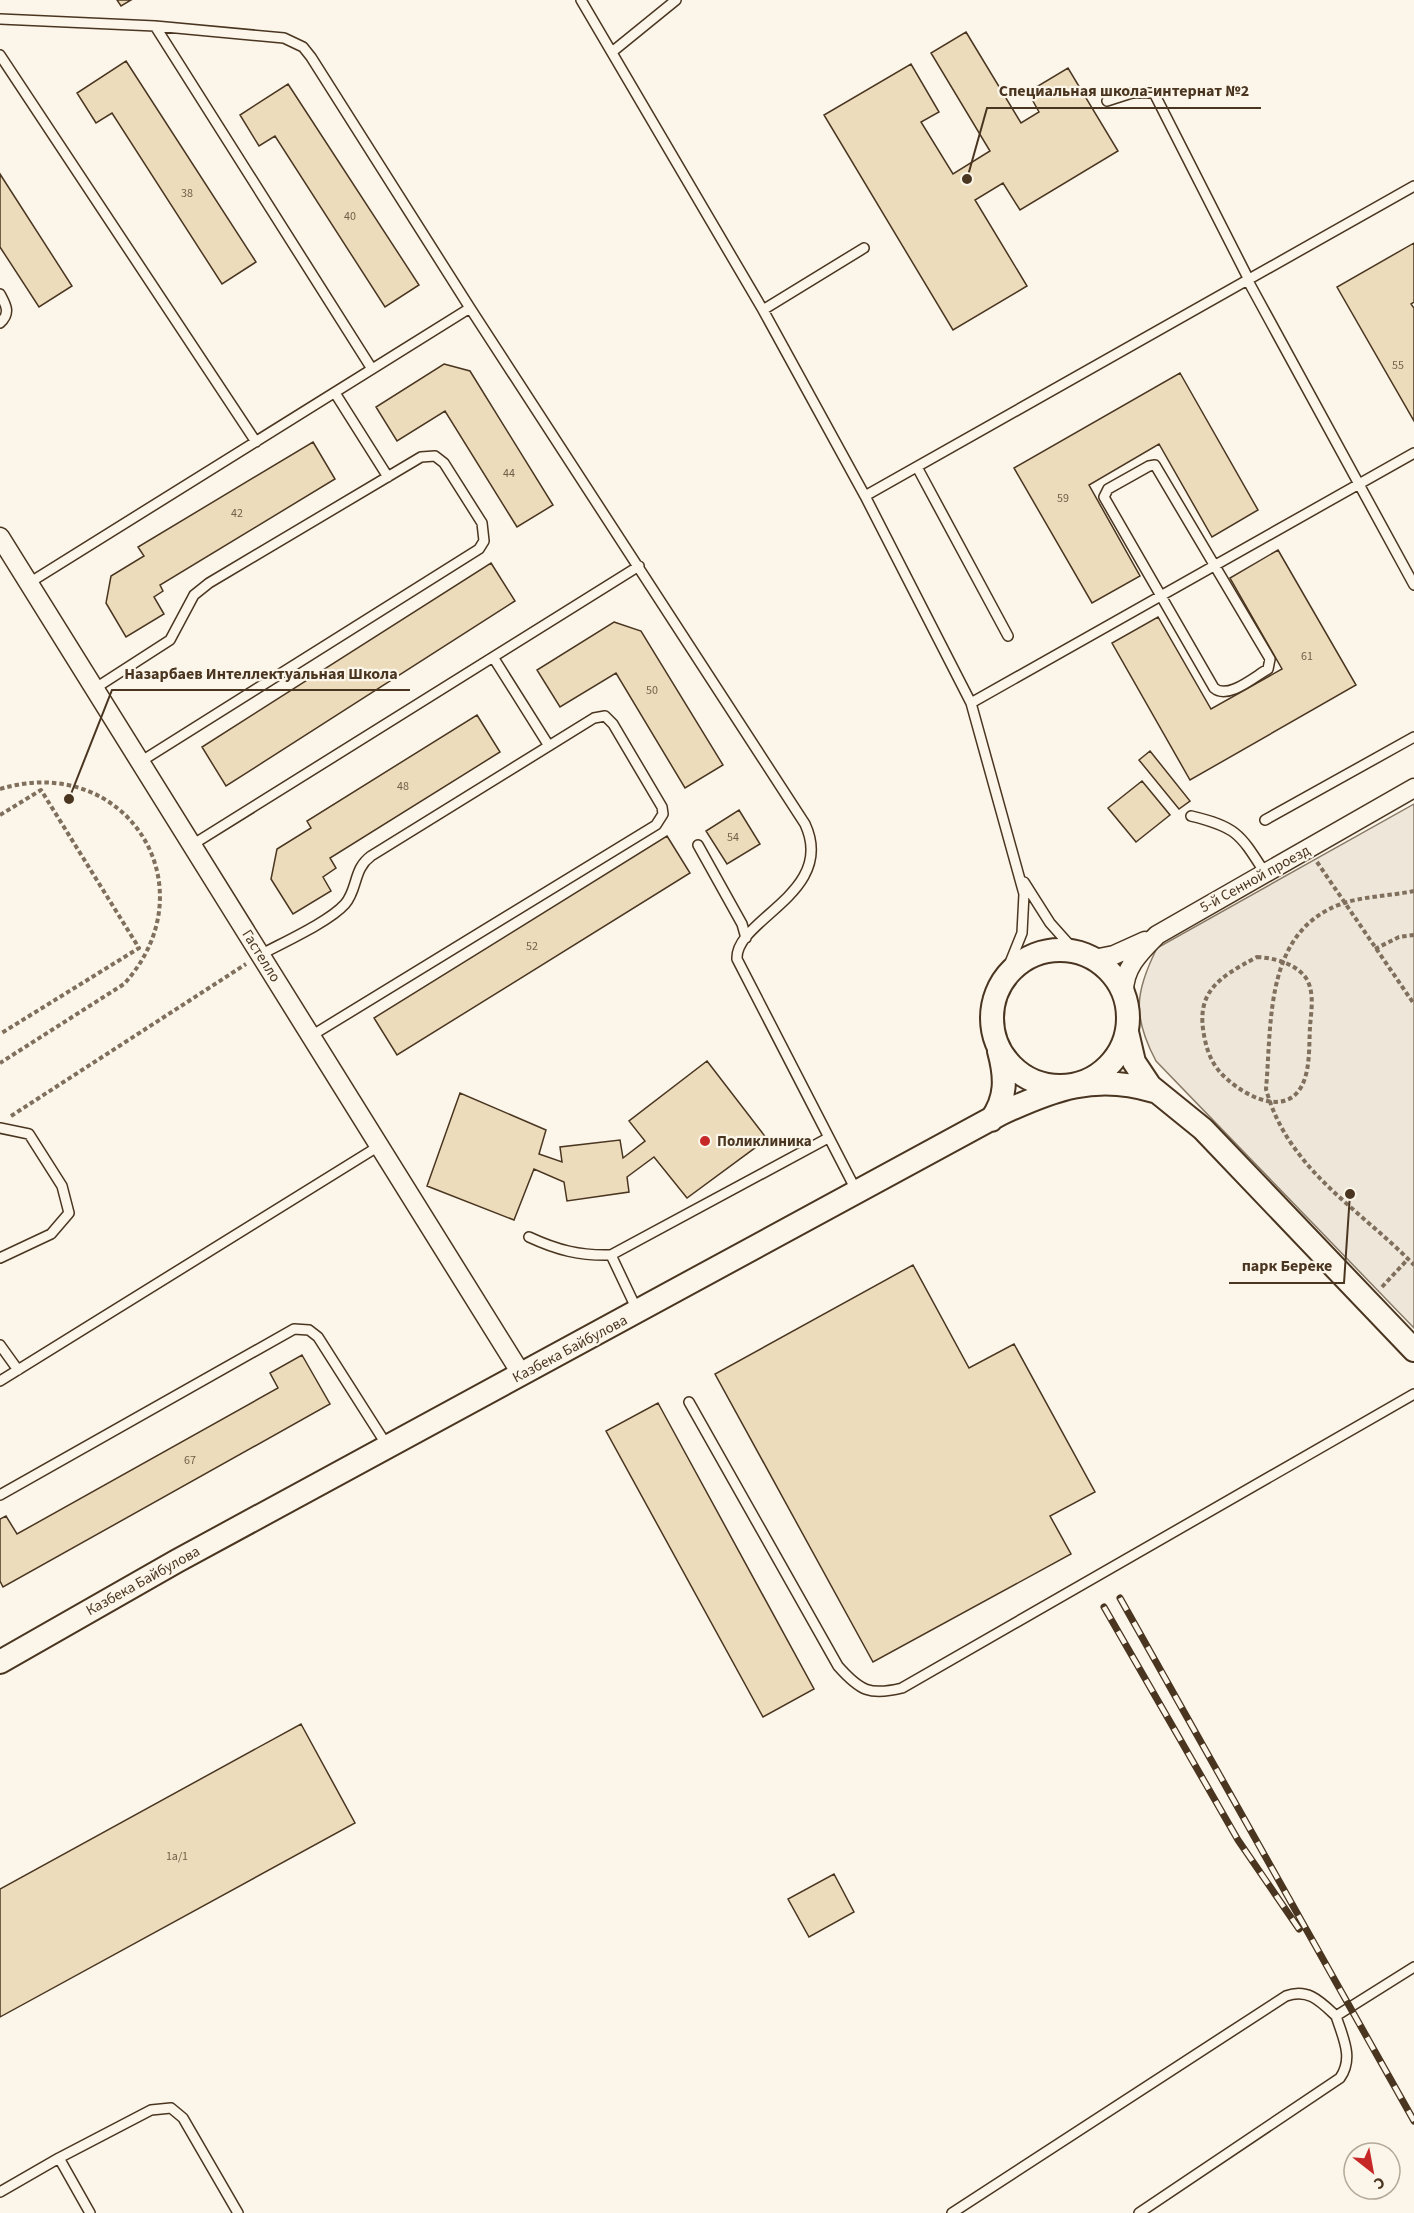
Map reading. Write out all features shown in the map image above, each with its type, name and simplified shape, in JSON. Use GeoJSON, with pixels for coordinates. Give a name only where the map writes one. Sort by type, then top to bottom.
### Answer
{"type":"FeatureCollection","features":[{"type":"Feature","properties":{"kind":"street","name":"Гастелло"},"geometry":{"type":"LineString","coordinates":[[0,537],[522,1376]]}},
{"type":"Feature","properties":{"kind":"street","name":"5-й Сенной проезд"},"geometry":{"type":"LineString","coordinates":[[1124,994],[1126,978],[1132,964],[1157,935],[1414,788]]}},
{"type":"Feature","properties":{"kind":"street"},"geometry":{"type":"LineString","coordinates":[[991,1120],[1002,1101],[1005,1088],[992,1016],[1000,985],[1014,968],[1032,956],[1053,950],[1084,955],[1114,955],[1157,935]]}},
{"type":"Feature","properties":{"kind":"street"},"geometry":{"type":"LineString","coordinates":[[998,1047],[1010,1064],[1026,1077],[1046,1085],[1067,1086],[1088,1081],[1106,1069],[1120,1052],[1127,1032],[1129,1012],[1124,994],[1112,973],[1084,955]]}},
{"type":"Feature","properties":{"kind":"street"},"geometry":{"type":"LineString","coordinates":[[1127,1032],[1137,1069],[1154,1091],[1203,1129],[1414,1350]]}},
{"type":"Feature","properties":{"kind":"street","name":"Казбека Байбулова"},"geometry":{"type":"LineString","coordinates":[[3,1653],[522,1376],[991,1120],[1067,1086],[1119,1083],[1154,1091]]}},
{"type":"Feature","properties":{"kind":"lane"},"geometry":{"type":"LineString","coordinates":[[581,0],[763,310],[865,496],[970,703],[1025,903],[1022,933],[1000,985]]}},
{"type":"Feature","properties":{"kind":"lane"},"geometry":{"type":"LineString","coordinates":[[612,51],[676,0]]}},
{"type":"Feature","properties":{"kind":"lane"},"geometry":{"type":"LineString","coordinates":[[0,19],[155,26],[284,38],[303,47],[639,566],[810,836],[812,850],[807,867],[798,884],[746,938],[738,949],[736,959],[858,1193]]}},
{"type":"Feature","properties":{"kind":"lane"},"geometry":{"type":"LineString","coordinates":[[155,26],[372,369]]}},
{"type":"Feature","properties":{"kind":"lane"},"geometry":{"type":"LineString","coordinates":[[0,56],[256,442]]}},
{"type":"Feature","properties":{"kind":"lane"},"geometry":{"type":"LineString","coordinates":[[1107,100],[1132,93],[1154,93],[1247,278],[1414,585]]}},
{"type":"Feature","properties":{"kind":"lane"},"geometry":{"type":"LineString","coordinates":[[865,496],[1247,278],[1414,186]]}},
{"type":"Feature","properties":{"kind":"lane"},"geometry":{"type":"LineString","coordinates":[[763,310],[864,248]]}},
{"type":"Feature","properties":{"kind":"lane"},"geometry":{"type":"LineString","coordinates":[[0,294],[7,307],[6,315],[0,323]]}},
{"type":"Feature","properties":{"kind":"lane"},"geometry":{"type":"LineString","coordinates":[[29,583],[470,308]]}},
{"type":"Feature","properties":{"kind":"lane"},"geometry":{"type":"LineString","coordinates":[[334,393],[388,477]]}},
{"type":"Feature","properties":{"kind":"lane"},"geometry":{"type":"LineString","coordinates":[[970,703],[1162,598],[1414,453]]}},
{"type":"Feature","properties":{"kind":"lane"},"geometry":{"type":"LineString","coordinates":[[94,688],[170,640],[194,595],[201,589],[421,458],[439,458],[482,523],[484,541],[479,549],[140,762]]}},
{"type":"Feature","properties":{"kind":"lane"},"geometry":{"type":"LineString","coordinates":[[1152,465],[1158,467],[1270,659],[1268,669],[1225,693],[1214,688],[1162,598],[1104,497],[1108,489],[1152,465]]}},
{"type":"Feature","properties":{"kind":"lane"},"geometry":{"type":"LineString","coordinates":[[917,467],[1008,636]]}},
{"type":"Feature","properties":{"kind":"lane"},"geometry":{"type":"LineString","coordinates":[[192,845],[639,566]]}},
{"type":"Feature","properties":{"kind":"lane"},"geometry":{"type":"LineString","coordinates":[[493,657],[549,746]]}},
{"type":"Feature","properties":{"kind":"lane"},"geometry":{"type":"LineString","coordinates":[[261,955],[344,905],[353,890],[357,872],[366,860],[594,718],[609,719],[660,802],[663,814],[661,820],[311,1036]]}},
{"type":"Feature","properties":{"kind":"lane"},"geometry":{"type":"LineString","coordinates":[[1265,820],[1414,737]]}},
{"type":"Feature","properties":{"kind":"lane"},"geometry":{"type":"LineString","coordinates":[[1191,816],[1221,823],[1235,831],[1265,873]]}},
{"type":"Feature","properties":{"kind":"lane"},"geometry":{"type":"LineString","coordinates":[[698,844],[742,924],[746,938]]}},
{"type":"Feature","properties":{"kind":"lane"},"geometry":{"type":"LineString","coordinates":[[1019,875],[1050,923],[1084,955]]}},
{"type":"Feature","properties":{"kind":"lane"},"geometry":{"type":"LineString","coordinates":[[0,1128],[29,1134],[62,1186],[69,1213],[51,1234],[0,1258]]}},
{"type":"Feature","properties":{"kind":"lane"},"geometry":{"type":"LineString","coordinates":[[529,1237],[557,1250],[585,1256],[611,1255],[828,1137]]}},
{"type":"Feature","properties":{"kind":"lane"},"geometry":{"type":"LineString","coordinates":[[0,1381],[379,1146]]}},
{"type":"Feature","properties":{"kind":"lane"},"geometry":{"type":"LineString","coordinates":[[611,1255],[638,1312]]}},
{"type":"Feature","properties":{"kind":"lane"},"geometry":{"type":"LineString","coordinates":[[0,1495],[279,1336],[302,1328],[318,1337],[388,1447]]}},
{"type":"Feature","properties":{"kind":"lane"},"geometry":{"type":"LineString","coordinates":[[0,1345],[18,1370]]}},
{"type":"Feature","properties":{"kind":"lane"},"geometry":{"type":"LineString","coordinates":[[690,1402],[838,1666],[851,1681],[864,1690],[881,1693],[902,1688],[1414,1394]]}},
{"type":"Feature","properties":{"kind":"lane"},"geometry":{"type":"LineString","coordinates":[[1336,2016],[1414,1967]]}},
{"type":"Feature","properties":{"kind":"lane"},"geometry":{"type":"LineString","coordinates":[[952,2213],[1286,1996],[1297,1992],[1308,1993],[1336,2016],[1348,2056],[1347,2069],[1340,2078],[1139,2213]]}},
{"type":"Feature","properties":{"kind":"lane"},"geometry":{"type":"LineString","coordinates":[[0,2192],[151,2110],[171,2108],[183,2118],[238,2213]]}},
{"type":"Feature","properties":{"kind":"lane"},"geometry":{"type":"LineString","coordinates":[[59,2158],[90,2213]]}},
{"type":"Feature","properties":{"kind":"path"},"geometry":{"type":"LineString","coordinates":[[0,789],[37,781],[56,782],[92,791],[109,801],[130,820],[147,843],[155,860],[161,898],[155,935],[138,970],[124,984],[0,1062]]}},
{"type":"Feature","properties":{"kind":"path"},"geometry":{"type":"LineString","coordinates":[[0,815],[41,790],[140,948],[0,1035]]}},
{"type":"Feature","properties":{"kind":"path"},"geometry":{"type":"LineString","coordinates":[[1309,849],[1343,903],[1414,1004]]}},
{"type":"Feature","properties":{"kind":"path"},"geometry":{"type":"LineString","coordinates":[[1414,891],[1343,903],[1317,917],[1306,926],[1288,949],[1276,975],[1266,1089],[1270,1103],[1297,1154],[1318,1179],[1389,1239],[1414,1265]]}},
{"type":"Feature","properties":{"kind":"path"},"geometry":{"type":"LineString","coordinates":[[1375,949],[1399,937],[1414,934]]}},
{"type":"Feature","properties":{"kind":"path"},"geometry":{"type":"LineString","coordinates":[[10,1117],[261,955]]}},
{"type":"Feature","properties":{"kind":"path"},"geometry":{"type":"LineString","coordinates":[[1257,957],[1283,962],[1296,969],[1306,979],[1312,993],[1308,1066],[1304,1080],[1296,1093],[1284,1101],[1270,1103],[1241,1092],[1220,1073],[1206,1048],[1200,1019],[1209,992],[1230,971],[1257,957]]}},
{"type":"Feature","properties":{"kind":"path"},"geometry":{"type":"LineString","coordinates":[[1367,1302],[1408,1259]]}},
{"type":"Feature","properties":{"kind":"shaded area"},"geometry":{"type":"Polygon","coordinates":[[[1414,804],[1414,1328],[1156,1061],[1143,1031],[1139,1004],[1144,978],[1157,948],[1414,804]]]}},
{"type":"Feature","properties":{"kind":"building"},"geometry":{"type":"Polygon","coordinates":[[[117,0],[131,0],[121,6],[117,0]]]}},
{"type":"Feature","properties":{"kind":"building"},"geometry":{"type":"Polygon","coordinates":[[[966,32],[1021,123],[1039,112],[1028,92],[1068,68],[1118,151],[1020,210],[1003,183],[975,200],[1027,286],[953,330],[824,115],[911,64],[939,112],[921,122],[953,174],[990,151],[931,53],[966,32]]]}},
{"type":"Feature","properties":{"kind":"building"},"geometry":{"type":"Polygon","coordinates":[[[126,61],[256,262],[222,284],[112,113],[96,123],[77,93],[126,61]]]}},
{"type":"Feature","properties":{"kind":"building"},"geometry":{"type":"Polygon","coordinates":[[[288,84],[419,285],[385,307],[275,136],[259,146],[240,115],[288,84]]]}},
{"type":"Feature","properties":{"kind":"building"},"geometry":{"type":"Polygon","coordinates":[[[0,174],[72,286],[39,307],[0,247],[0,174]]]}},
{"type":"Feature","properties":{"kind":"building"},"geometry":{"type":"Polygon","coordinates":[[[1414,243],[1414,302],[1411,304],[1414,308],[1414,421],[1337,287],[1414,243]]]}},
{"type":"Feature","properties":{"kind":"building"},"geometry":{"type":"Polygon","coordinates":[[[444,364],[470,371],[553,505],[517,527],[445,411],[397,441],[376,407],[444,364]]]}},
{"type":"Feature","properties":{"kind":"building"},"geometry":{"type":"Polygon","coordinates":[[[1180,373],[1258,510],[1212,537],[1159,444],[1089,485],[1140,576],[1092,603],[1014,468],[1180,373]]]}},
{"type":"Feature","properties":{"kind":"building"},"geometry":{"type":"Polygon","coordinates":[[[313,442],[335,479],[160,585],[163,591],[154,597],[164,614],[126,637],[106,603],[111,576],[144,556],[138,547],[313,442]]]}},
{"type":"Feature","properties":{"kind":"building"},"geometry":{"type":"Polygon","coordinates":[[[1278,550],[1356,685],[1190,780],[1112,643],[1158,617],[1211,709],[1282,669],[1230,578],[1278,550]]]}},
{"type":"Feature","properties":{"kind":"building"},"geometry":{"type":"Polygon","coordinates":[[[491,563],[515,601],[226,786],[202,747],[491,563]]]}},
{"type":"Feature","properties":{"kind":"building"},"geometry":{"type":"Polygon","coordinates":[[[614,622],[641,631],[723,765],[685,788],[616,673],[560,707],[537,670],[614,622]]]}},
{"type":"Feature","properties":{"kind":"building"},"geometry":{"type":"Polygon","coordinates":[[[477,715],[500,752],[330,858],[336,868],[323,877],[331,891],[293,914],[271,879],[277,849],[311,828],[307,821],[477,715]]]}},
{"type":"Feature","properties":{"kind":"building"},"geometry":{"type":"Polygon","coordinates":[[[1150,751],[1190,801],[1179,809],[1139,760],[1150,751]]]}},
{"type":"Feature","properties":{"kind":"building"},"geometry":{"type":"Polygon","coordinates":[[[1142,781],[1170,815],[1136,842],[1108,808],[1142,781]]]}},
{"type":"Feature","properties":{"kind":"building"},"geometry":{"type":"Polygon","coordinates":[[[739,810],[760,844],[727,864],[706,831],[739,810]]]}},
{"type":"Feature","properties":{"kind":"building"},"geometry":{"type":"Polygon","coordinates":[[[667,836],[690,873],[397,1055],[374,1018],[667,836]]]}},
{"type":"Feature","properties":{"kind":"building","name":"Поликлиника"},"geometry":{"type":"Polygon","coordinates":[[[707,1061],[767,1139],[687,1198],[654,1157],[627,1177],[629,1192],[567,1201],[564,1182],[534,1169],[514,1220],[427,1186],[460,1093],[546,1130],[539,1154],[562,1162],[560,1147],[620,1140],[623,1158],[645,1141],[629,1121],[707,1061]]]}},
{"type":"Feature","properties":{"kind":"building"},"geometry":{"type":"Polygon","coordinates":[[[913,1265],[969,1368],[1014,1344],[1095,1492],[1050,1516],[1071,1554],[873,1662],[715,1374],[913,1265]]]}},
{"type":"Feature","properties":{"kind":"building"},"geometry":{"type":"Polygon","coordinates":[[[302,1355],[330,1404],[3,1587],[0,1581],[0,1519],[6,1516],[17,1534],[278,1388],[270,1373],[302,1355]]]}},
{"type":"Feature","properties":{"kind":"building"},"geometry":{"type":"Polygon","coordinates":[[[658,1403],[814,1689],[763,1717],[606,1431],[658,1403]]]}},
{"type":"Feature","properties":{"kind":"building"},"geometry":{"type":"Polygon","coordinates":[[[301,1724],[355,1823],[0,2017],[0,1889],[301,1724]]]}},
{"type":"Feature","properties":{"kind":"building"},"geometry":{"type":"Polygon","coordinates":[[[834,1874],[854,1912],[809,1937],[788,1899],[834,1874]]]}},
{"type":"Feature","properties":{"kind":"railway"},"geometry":{"type":"LineString","coordinates":[[1120,1598],[1414,2121]]}},
{"type":"Feature","properties":{"kind":"railway"},"geometry":{"type":"LineString","coordinates":[[1104,1607],[1238,1840],[1299,1929]]}},
{"type":"Feature","properties":{"kind":"place","name":"Специальная школа-интернат №2"},"geometry":{"type":"Point","coordinates":[967,179]}},
{"type":"Feature","properties":{"kind":"place","name":"Назарбаев Интеллектуальная Школа"},"geometry":{"type":"Point","coordinates":[69,799]}},
{"type":"Feature","properties":{"kind":"place","name":"Поликлиника"},"geometry":{"type":"Point","coordinates":[705,1141]}},
{"type":"Feature","properties":{"kind":"place","name":"парк Береке"},"geometry":{"type":"Point","coordinates":[1350,1194]}}]}
